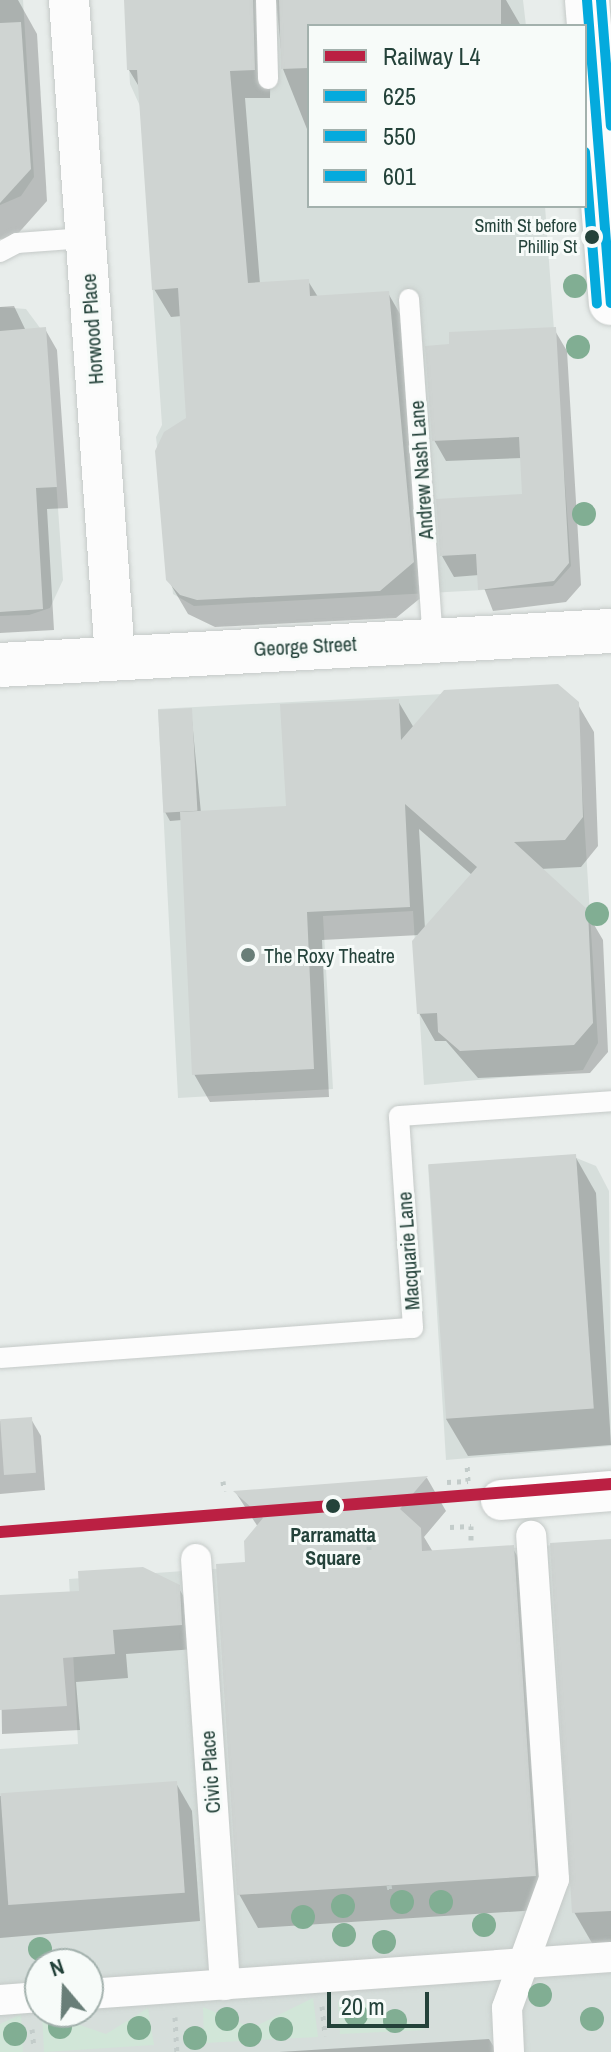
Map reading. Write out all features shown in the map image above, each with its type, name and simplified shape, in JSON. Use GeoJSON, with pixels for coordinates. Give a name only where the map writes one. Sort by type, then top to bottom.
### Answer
{"type":"FeatureCollection","features":[{"type":"Feature","properties":{"kind":"street","name":"Horwood Place"},"geometry":{"type":"LineString","coordinates":[[69,0],[115,658]]}},
{"type":"Feature","properties":{"kind":"street"},"geometry":{"type":"LineString","coordinates":[[587,0],[611,303]]}},
{"type":"Feature","properties":{"kind":"street","name":"George Street"},"geometry":{"type":"LineString","coordinates":[[0,665],[611,631]]}},
{"type":"Feature","properties":{"kind":"street"},"geometry":{"type":"LineString","coordinates":[[501,1500],[611,1491]]}},
{"type":"Feature","properties":{"kind":"street"},"geometry":{"type":"LineString","coordinates":[[509,2052],[507,2008],[554,1879],[531,1536]]}},
{"type":"Feature","properties":{"kind":"street","name":"Civic Place"},"geometry":{"type":"LineString","coordinates":[[196,1559],[225,1985]]}},
{"type":"Feature","properties":{"kind":"street"},"geometry":{"type":"LineString","coordinates":[[104,1993],[611,1957]]}},
{"type":"Feature","properties":{"kind":"street"},"geometry":{"type":"LineString","coordinates":[[0,2000],[24,1998]]}},
{"type":"Feature","properties":{"kind":"lane"},"geometry":{"type":"LineString","coordinates":[[266,0],[268,79]]}},
{"type":"Feature","properties":{"kind":"lane"},"geometry":{"type":"LineString","coordinates":[[0,252],[17,243],[85,238]]}},
{"type":"Feature","properties":{"kind":"lane","name":"Andrew Nash Lane"},"geometry":{"type":"LineString","coordinates":[[409,299],[433,641]]}},
{"type":"Feature","properties":{"kind":"lane","name":"Macquarie Lane"},"geometry":{"type":"LineString","coordinates":[[0,1358],[413,1328],[399,1116],[611,1101]]}},
{"type":"Feature","properties":{"kind":"path"},"geometry":{"type":"LineString","coordinates":[[447,1482],[468,1481],[467,1462]]}},
{"type":"Feature","properties":{"kind":"path"},"geometry":{"type":"LineString","coordinates":[[223,1481],[224,1491]]}},
{"type":"Feature","properties":{"kind":"path"},"geometry":{"type":"LineString","coordinates":[[450,1527],[471,1526],[471,1540]]}},
{"type":"Feature","properties":{"kind":"path"},"geometry":{"type":"LineString","coordinates":[[369,1546],[369,1554]]}},
{"type":"Feature","properties":{"kind":"shaded area"},"geometry":{"type":"Polygon","coordinates":[[[0,0],[23,0],[34,177],[21,196],[0,205],[0,0]]]}},
{"type":"Feature","properties":{"kind":"shaded area"},"geometry":{"type":"Polygon","coordinates":[[[125,0],[523,0],[526,24],[307,24],[307,208],[545,208],[571,566],[553,586],[194,606],[173,594],[156,437],[162,425],[140,106],[130,84],[125,0]]]}},
{"type":"Feature","properties":{"kind":"shaded area"},"geometry":{"type":"Polygon","coordinates":[[[0,307],[26,309],[46,336],[63,580],[50,608],[29,615],[0,616],[0,307]]]}},
{"type":"Feature","properties":{"kind":"shaded area"},"geometry":{"type":"Polygon","coordinates":[[[557,688],[577,705],[598,1043],[583,1070],[424,1085],[413,911],[323,916],[333,1089],[178,1098],[158,709],[557,688]]]}},
{"type":"Feature","properties":{"kind":"shaded area"},"geometry":{"type":"Polygon","coordinates":[[[569,1155],[596,1166],[609,1191],[611,1446],[446,1460],[428,1165],[569,1155]]]}},
{"type":"Feature","properties":{"kind":"shaded area"},"geometry":{"type":"Polygon","coordinates":[[[611,1541],[611,2052],[0,2052],[0,1749],[78,1744],[69,1579],[611,1541]]]}},
{"type":"Feature","properties":{"kind":"green space"},"geometry":{"type":"Polygon","coordinates":[[[313,1998],[318,2037],[204,2043],[203,2007],[252,2028],[313,1998]]]}},
{"type":"Feature","properties":{"kind":"green space"},"geometry":{"type":"Polygon","coordinates":[[[353,1998],[426,2030],[340,2034],[338,2002],[353,1998]]]}},
{"type":"Feature","properties":{"kind":"green space"},"geometry":{"type":"Polygon","coordinates":[[[148,2008],[154,2045],[44,2052],[43,2028],[89,2028],[106,2034],[148,2008]]]}},
{"type":"Feature","properties":{"kind":"green space"},"geometry":{"type":"Polygon","coordinates":[[[21,2014],[23,2052],[0,2052],[0,2024],[21,2014]]]}},
{"type":"Feature","properties":{"kind":"building"},"geometry":{"type":"Polygon","coordinates":[[[124,0],[253,0],[255,70],[230,71],[248,283],[309,279],[310,296],[389,291],[414,562],[380,591],[197,600],[180,595],[166,580],[155,451],[164,432],[186,418],[178,288],[152,290],[137,70],[127,70],[124,0]]]}},
{"type":"Feature","properties":{"kind":"building"},"geometry":{"type":"Polygon","coordinates":[[[279,0],[501,0],[501,24],[307,24],[307,68],[281,69],[279,0]]]}},
{"type":"Feature","properties":{"kind":"building"},"geometry":{"type":"Polygon","coordinates":[[[21,22],[31,169],[0,203],[0,23],[21,22]]]}},
{"type":"Feature","properties":{"kind":"building"},"geometry":{"type":"Polygon","coordinates":[[[46,327],[57,487],[36,488],[43,609],[0,612],[0,331],[46,327]]]}},
{"type":"Feature","properties":{"kind":"building"},"geometry":{"type":"Polygon","coordinates":[[[556,327],[569,563],[554,581],[478,590],[476,554],[440,556],[436,499],[522,494],[519,437],[432,441],[425,346],[449,344],[449,332],[556,327]]]}},
{"type":"Feature","properties":{"kind":"building"},"geometry":{"type":"Polygon","coordinates":[[[558,684],[579,702],[583,817],[565,840],[514,842],[588,910],[593,1023],[574,1045],[460,1051],[438,1032],[437,1013],[417,1014],[412,941],[477,867],[405,804],[410,907],[307,912],[314,1069],[192,1075],[180,812],[286,806],[280,704],[399,699],[401,740],[444,690],[558,684]]]}},
{"type":"Feature","properties":{"kind":"building"},"geometry":{"type":"Polygon","coordinates":[[[192,708],[197,811],[163,813],[158,710],[192,708]]]}},
{"type":"Feature","properties":{"kind":"building"},"geometry":{"type":"Polygon","coordinates":[[[576,1154],[594,1408],[446,1419],[428,1164],[576,1154]]]}},
{"type":"Feature","properties":{"kind":"building"},"geometry":{"type":"Polygon","coordinates":[[[32,1417],[36,1473],[4,1475],[0,1419],[32,1417]]]}},
{"type":"Feature","properties":{"kind":"building"},"geometry":{"type":"Polygon","coordinates":[[[428,1476],[400,1509],[421,1528],[422,1551],[514,1545],[536,1876],[237,1895],[216,1564],[245,1562],[244,1541],[263,1518],[233,1491],[428,1476]]]}},
{"type":"Feature","properties":{"kind":"building"},"geometry":{"type":"Polygon","coordinates":[[[611,1539],[611,1911],[572,1913],[550,1543],[611,1539]]]}},
{"type":"Feature","properties":{"kind":"building"},"geometry":{"type":"Polygon","coordinates":[[[143,1567],[180,1585],[182,1625],[113,1630],[115,1654],[63,1658],[67,1706],[0,1710],[0,1595],[79,1591],[78,1571],[143,1567]]]}},
{"type":"Feature","properties":{"kind":"building"},"geometry":{"type":"Polygon","coordinates":[[[177,1781],[185,1893],[8,1905],[0,1793],[177,1781]]]}},
{"type":"Feature","properties":{"kind":"rail line","name":"L4"},"geometry":{"type":"LineString","coordinates":[[0,1532],[611,1484]]}},
{"type":"Feature","properties":{"kind":"transit line","name":"625"},"geometry":{"type":"LineString","coordinates":[[587,0],[611,303]]}},
{"type":"Feature","properties":{"kind":"transit line","name":"601"},"geometry":{"type":"LineString","coordinates":[[601,0],[611,126]]}},
{"type":"Feature","properties":{"kind":"transit line","name":"550"},"geometry":{"type":"LineString","coordinates":[[587,177],[597,304]]}},
{"type":"Feature","properties":{"kind":"place","name":"Smith St before Phillip St"},"geometry":{"type":"Point","coordinates":[592,237]}},
{"type":"Feature","properties":{"kind":"place","name":"The Roxy Theatre"},"geometry":{"type":"Point","coordinates":[248,955]}},
{"type":"Feature","properties":{"kind":"place","name":"Parramatta Square"},"geometry":{"type":"Point","coordinates":[333,1506]}}]}
